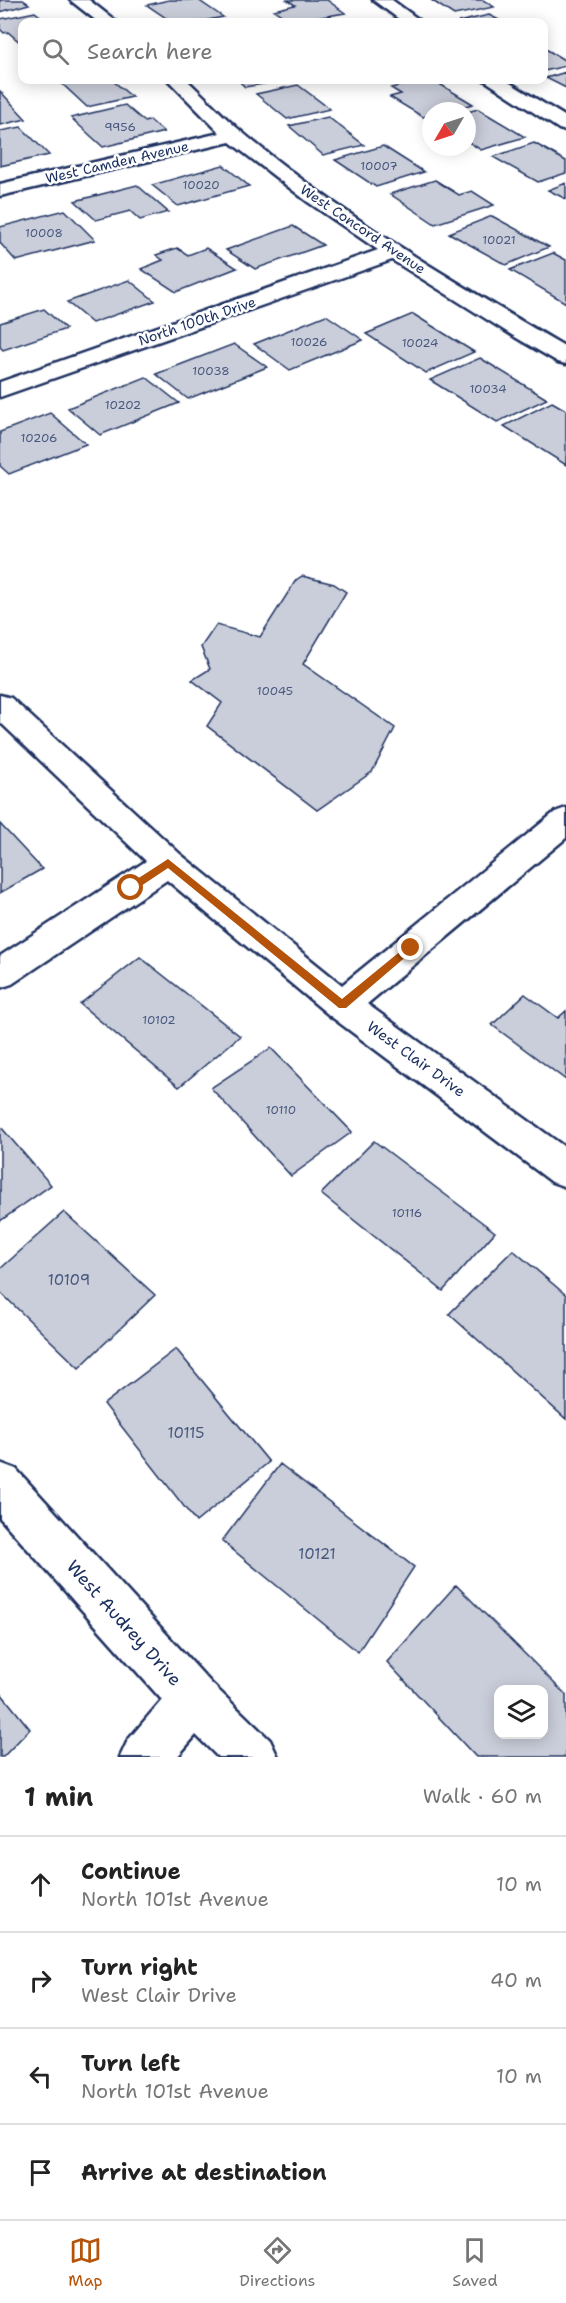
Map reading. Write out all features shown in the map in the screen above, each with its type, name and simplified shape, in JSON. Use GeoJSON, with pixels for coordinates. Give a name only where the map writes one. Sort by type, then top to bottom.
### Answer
{"type":"FeatureCollection","features":[{"type":"Feature","properties":{"kind":"street"},"geometry":{"type":"LineString","coordinates":[[78,0],[103,18]]}},
{"type":"Feature","properties":{"kind":"street"},"geometry":{"type":"LineString","coordinates":[[381,0],[407,18]]}},
{"type":"Feature","properties":{"kind":"street","name":"West Concord Avenue"},"geometry":{"type":"LineString","coordinates":[[181,84],[234,135],[305,190],[394,252],[566,357]]}},
{"type":"Feature","properties":{"kind":"street"},"geometry":{"type":"LineString","coordinates":[[499,84],[566,125]]}},
{"type":"Feature","properties":{"kind":"street","name":"West Camden Avenue"},"geometry":{"type":"LineString","coordinates":[[0,189],[234,135]]}},
{"type":"Feature","properties":{"kind":"street","name":"North 100th Drive"},"geometry":{"type":"LineString","coordinates":[[0,390],[394,252]]}},
{"type":"Feature","properties":{"kind":"street","name":"West Clair Drive"},"geometry":{"type":"LineString","coordinates":[[0,705],[168,863],[342,1005],[566,1170]]}},
{"type":"Feature","properties":{"kind":"street"},"geometry":{"type":"LineString","coordinates":[[342,1005],[566,820]]}},
{"type":"Feature","properties":{"kind":"street"},"geometry":{"type":"LineString","coordinates":[[0,974],[168,863]]}},
{"type":"Feature","properties":{"kind":"street","name":"West Audrey Drive"},"geometry":{"type":"LineString","coordinates":[[0,1485],[194,1700],[253,1757]]}},
{"type":"Feature","properties":{"kind":"street"},"geometry":{"type":"LineString","coordinates":[[145,1757],[194,1700]]}},
{"type":"Feature","properties":{"kind":"building"},"geometry":{"type":"Polygon","coordinates":[[[0,0],[23,0],[29,4],[0,12],[0,0]]]}},
{"type":"Feature","properties":{"kind":"building"},"geometry":{"type":"Polygon","coordinates":[[[169,0],[198,0],[223,17],[166,18],[147,5],[169,0]]]}},
{"type":"Feature","properties":{"kind":"building"},"geometry":{"type":"Polygon","coordinates":[[[287,0],[327,0],[345,13],[316,18],[286,18],[274,10],[295,5],[287,0]]]}},
{"type":"Feature","properties":{"kind":"building"},"geometry":{"type":"Polygon","coordinates":[[[431,0],[483,0],[494,7],[454,15],[431,0]]]}},
{"type":"Feature","properties":{"kind":"building"},"geometry":{"type":"Polygon","coordinates":[[[35,12],[43,18],[18,18],[18,41],[8,32],[4,33],[0,29],[0,19],[35,12]]]}},
{"type":"Feature","properties":{"kind":"building"},"geometry":{"type":"Polygon","coordinates":[[[489,15],[495,18],[476,18],[489,15]]]}},
{"type":"Feature","properties":{"kind":"building"},"geometry":{"type":"Polygon","coordinates":[[[548,50],[566,61],[566,66],[548,70],[548,50]]]}},
{"type":"Feature","properties":{"kind":"building"},"geometry":{"type":"Polygon","coordinates":[[[566,72],[566,88],[548,79],[566,72]]]}},
{"type":"Feature","properties":{"kind":"building"},"geometry":{"type":"Polygon","coordinates":[[[62,84],[117,84],[132,97],[87,107],[62,84]]]}},
{"type":"Feature","properties":{"kind":"building"},"geometry":{"type":"Polygon","coordinates":[[[242,84],[263,84],[245,87],[242,84]]]}},
{"type":"Feature","properties":{"kind":"building"},"geometry":{"type":"Polygon","coordinates":[[[406,84],[440,84],[470,102],[422,102],[422,116],[390,97],[401,94],[391,88],[406,84]]]}},
{"type":"Feature","properties":{"kind":"building"},"geometry":{"type":"Polygon","coordinates":[[[298,85],[330,109],[287,119],[256,94],[298,85]]]}},
{"type":"Feature","properties":{"kind":"building"},"geometry":{"type":"Polygon","coordinates":[[[0,91],[26,119],[0,125],[0,91]]]}},
{"type":"Feature","properties":{"kind":"building"},"geometry":{"type":"Polygon","coordinates":[[[125,105],[145,122],[150,120],[164,132],[103,147],[71,118],[125,105]]]}},
{"type":"Feature","properties":{"kind":"building"},"geometry":{"type":"Polygon","coordinates":[[[476,110],[525,137],[481,150],[476,147],[476,110]]]}},
{"type":"Feature","properties":{"kind":"building"},"geometry":{"type":"Polygon","coordinates":[[[328,117],[364,145],[323,155],[289,126],[328,117]]]}},
{"type":"Feature","properties":{"kind":"building"},"geometry":{"type":"Polygon","coordinates":[[[21,127],[49,155],[0,166],[0,131],[21,127]]]}},
{"type":"Feature","properties":{"kind":"building"},"geometry":{"type":"Polygon","coordinates":[[[534,143],[566,161],[566,173],[538,182],[493,157],[534,143]]]}},
{"type":"Feature","properties":{"kind":"building"},"geometry":{"type":"Polygon","coordinates":[[[383,146],[424,172],[376,187],[335,160],[383,146]]]}},
{"type":"Feature","properties":{"kind":"building"},"geometry":{"type":"Polygon","coordinates":[[[223,165],[249,186],[178,206],[152,185],[223,165]]]}},
{"type":"Feature","properties":{"kind":"building"},"geometry":{"type":"Polygon","coordinates":[[[435,180],[459,195],[472,191],[494,205],[435,224],[390,194],[435,180]]]}},
{"type":"Feature","properties":{"kind":"building"},"geometry":{"type":"Polygon","coordinates":[[[566,183],[566,199],[548,190],[566,183]]]}},
{"type":"Feature","properties":{"kind":"building"},"geometry":{"type":"Polygon","coordinates":[[[137,185],[168,212],[140,220],[130,211],[96,220],[75,201],[137,185]]]}},
{"type":"Feature","properties":{"kind":"building"},"geometry":{"type":"Polygon","coordinates":[[[65,210],[95,240],[16,261],[0,243],[0,227],[65,210]]]}},
{"type":"Feature","properties":{"kind":"building"},"geometry":{"type":"Polygon","coordinates":[[[492,216],[549,247],[506,265],[449,233],[492,216]]]}},
{"type":"Feature","properties":{"kind":"building"},"geometry":{"type":"Polygon","coordinates":[[[293,226],[323,245],[255,269],[226,250],[293,226]]]}},
{"type":"Feature","properties":{"kind":"building"},"geometry":{"type":"Polygon","coordinates":[[[177,248],[188,255],[206,248],[237,268],[176,292],[141,269],[163,260],[156,255],[177,248]]]}},
{"type":"Feature","properties":{"kind":"building"},"geometry":{"type":"Polygon","coordinates":[[[553,253],[566,260],[566,303],[510,270],[553,253]]]}},
{"type":"Feature","properties":{"kind":"building"},"geometry":{"type":"Polygon","coordinates":[[[129,280],[155,301],[92,323],[67,302],[129,280]]]}},
{"type":"Feature","properties":{"kind":"building"},"geometry":{"type":"Polygon","coordinates":[[[44,309],[66,329],[3,350],[0,347],[0,323],[44,309]]]}},
{"type":"Feature","properties":{"kind":"building"},"geometry":{"type":"Polygon","coordinates":[[[413,314],[474,352],[426,373],[366,334],[413,314]]]}},
{"type":"Feature","properties":{"kind":"building"},"geometry":{"type":"Polygon","coordinates":[[[326,315],[363,340],[290,370],[254,344],[326,315]]]}},
{"type":"Feature","properties":{"kind":"building"},"geometry":{"type":"Polygon","coordinates":[[[234,344],[267,367],[188,399],[156,374],[234,344]]]}},
{"type":"Feature","properties":{"kind":"building"},"geometry":{"type":"Polygon","coordinates":[[[480,358],[547,399],[497,422],[430,380],[480,358]]]}},
{"type":"Feature","properties":{"kind":"building"},"geometry":{"type":"Polygon","coordinates":[[[146,377],[179,403],[100,435],[68,408],[146,377]]]}},
{"type":"Feature","properties":{"kind":"building"},"geometry":{"type":"Polygon","coordinates":[[[552,402],[566,410],[566,465],[504,426],[552,402]]]}},
{"type":"Feature","properties":{"kind":"building"},"geometry":{"type":"Polygon","coordinates":[[[50,413],[86,444],[9,474],[0,466],[0,432],[50,413]]]}},
{"type":"Feature","properties":{"kind":"building"},"geometry":{"type":"Polygon","coordinates":[[[302,576],[334,584],[346,592],[303,664],[395,728],[372,772],[317,810],[207,726],[222,703],[192,680],[210,669],[201,647],[216,625],[260,637],[296,580],[302,576]]]}},
{"type":"Feature","properties":{"kind":"building"},"geometry":{"type":"Polygon","coordinates":[[[0,824],[42,869],[0,893],[0,824]]]}},
{"type":"Feature","properties":{"kind":"building"},"geometry":{"type":"Polygon","coordinates":[[[140,957],[240,1036],[179,1087],[80,1004],[140,957]]]}},
{"type":"Feature","properties":{"kind":"building"},"geometry":{"type":"Polygon","coordinates":[[[525,994],[558,1018],[566,1011],[566,1080],[492,1025],[525,994]]]}},
{"type":"Feature","properties":{"kind":"building"},"geometry":{"type":"Polygon","coordinates":[[[271,1048],[352,1132],[291,1176],[211,1088],[271,1048]]]}},
{"type":"Feature","properties":{"kind":"building"},"geometry":{"type":"Polygon","coordinates":[[[0,1126],[51,1185],[0,1221],[0,1126]]]}},
{"type":"Feature","properties":{"kind":"building"},"geometry":{"type":"Polygon","coordinates":[[[374,1141],[495,1232],[443,1291],[321,1194],[374,1141]]]}},
{"type":"Feature","properties":{"kind":"building"},"geometry":{"type":"Polygon","coordinates":[[[64,1212],[155,1295],[79,1368],[0,1292],[0,1269],[64,1212]]]}},
{"type":"Feature","properties":{"kind":"building"},"geometry":{"type":"Polygon","coordinates":[[[513,1250],[566,1295],[566,1419],[449,1314],[513,1250]]]}},
{"type":"Feature","properties":{"kind":"building"},"geometry":{"type":"Polygon","coordinates":[[[176,1349],[269,1462],[196,1522],[104,1404],[176,1349]]]}},
{"type":"Feature","properties":{"kind":"building"},"geometry":{"type":"Polygon","coordinates":[[[280,1464],[414,1567],[358,1652],[222,1541],[280,1464]]]}},
{"type":"Feature","properties":{"kind":"building"},"geometry":{"type":"Polygon","coordinates":[[[456,1585],[566,1695],[566,1757],[476,1757],[387,1662],[456,1585]]]}},
{"type":"Feature","properties":{"kind":"building"},"geometry":{"type":"Polygon","coordinates":[[[0,1692],[30,1729],[3,1757],[0,1757],[0,1692]]]}},
{"type":"Feature","properties":{"kind":"route"},"geometry":{"type":"LineString","coordinates":[[131,888],[168,863],[342,1005],[411,948]]}}]}
